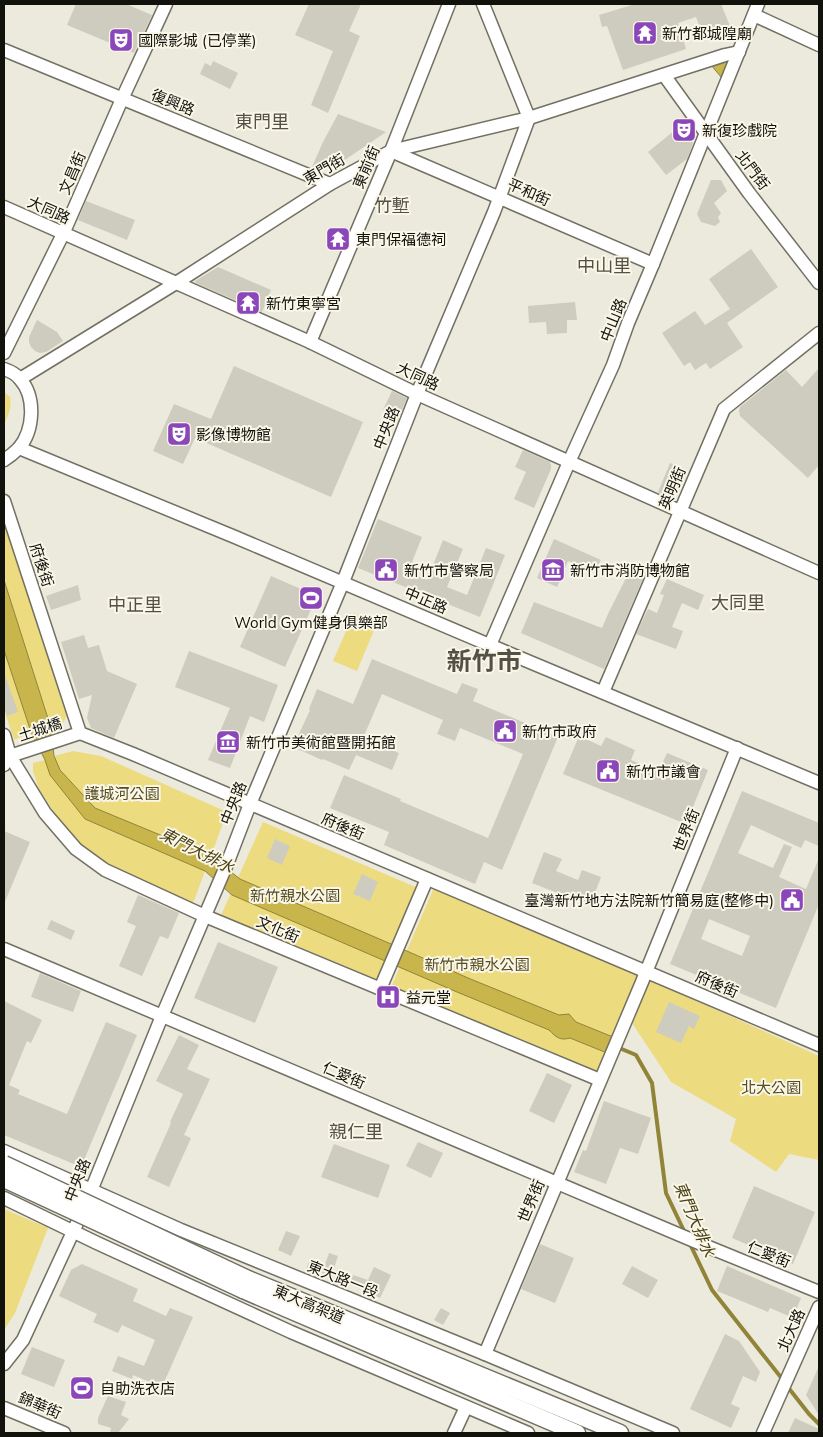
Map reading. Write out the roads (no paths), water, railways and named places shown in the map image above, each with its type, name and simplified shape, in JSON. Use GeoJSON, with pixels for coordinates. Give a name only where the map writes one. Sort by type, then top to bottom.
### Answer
{"type":"FeatureCollection","features":[{"type":"Feature","properties":{"kind":"main road","name":"東大高架道"},"geometry":{"type":"LineString","coordinates":[[4,1164],[246,1285],[620,1433]]}},
{"type":"Feature","properties":{"kind":"main road","name":"東大高架道"},"geometry":{"type":"LineString","coordinates":[[4,1179],[578,1433]]}},
{"type":"Feature","properties":{"kind":"street","name":"文昌街"},"geometry":{"type":"LineString","coordinates":[[4,353],[63,234],[166,4]]}},
{"type":"Feature","properties":{"kind":"street","name":"東前街"},"geometry":{"type":"LineString","coordinates":[[310,342],[391,151],[449,4]]}},
{"type":"Feature","properties":{"kind":"street"},"geometry":{"type":"LineString","coordinates":[[483,4],[529,118]]}},
{"type":"Feature","properties":{"kind":"street"},"geometry":{"type":"LineString","coordinates":[[756,9],[819,45]]}},
{"type":"Feature","properties":{"kind":"street","name":"中山路"},"geometry":{"type":"LineString","coordinates":[[490,645],[613,365],[628,323],[756,9]]}},
{"type":"Feature","properties":{"kind":"street","name":"復興路"},"geometry":{"type":"LineString","coordinates":[[4,50],[330,184]]}},
{"type":"Feature","properties":{"kind":"street","name":"東門街"},"geometry":{"type":"LineString","coordinates":[[20,379],[176,283],[330,184],[391,151],[529,118],[724,55],[739,52]]}},
{"type":"Feature","properties":{"kind":"street","name":"北門街"},"geometry":{"type":"LineString","coordinates":[[664,75],[749,193],[819,283]]}},
{"type":"Feature","properties":{"kind":"street","name":"中央路"},"geometry":{"type":"LineString","coordinates":[[4,1364],[23,1340],[91,1190],[343,582],[417,394],[500,197],[529,118]]}},
{"type":"Feature","properties":{"kind":"street","name":"平和街"},"geometry":{"type":"LineString","coordinates":[[391,151],[653,264]]}},
{"type":"Feature","properties":{"kind":"street","name":"大同路"},"geometry":{"type":"LineString","coordinates":[[4,207],[310,342],[417,394],[819,573]]}},
{"type":"Feature","properties":{"kind":"street","name":"英明街"},"geometry":{"type":"LineString","coordinates":[[603,692],[724,409],[819,333]]}},
{"type":"Feature","properties":{"kind":"street"},"geometry":{"type":"LineString","coordinates":[[4,369],[12,372],[26,388],[32,419],[19,448],[4,460]]}},
{"type":"Feature","properties":{"kind":"street","name":"中正路"},"geometry":{"type":"LineString","coordinates":[[19,448],[343,582],[819,783]]}},
{"type":"Feature","properties":{"kind":"street","name":"府後街"},"geometry":{"type":"LineString","coordinates":[[4,501],[80,733],[819,1044]]}},
{"type":"Feature","properties":{"kind":"street","name":"土城橋"},"geometry":{"type":"LineString","coordinates":[[7,760],[80,733]]}},
{"type":"Feature","properties":{"kind":"street","name":"文化街"},"geometry":{"type":"LineString","coordinates":[[4,734],[7,760],[45,813],[76,849],[105,870],[205,916],[600,1080]]}},
{"type":"Feature","properties":{"kind":"street","name":"世界街"},"geometry":{"type":"LineString","coordinates":[[485,1354],[646,972],[737,748]]}},
{"type":"Feature","properties":{"kind":"street"},"geometry":{"type":"LineString","coordinates":[[380,989],[427,879]]}},
{"type":"Feature","properties":{"kind":"street","name":"仁愛街"},"geometry":{"type":"LineString","coordinates":[[4,949],[819,1292]]}},
{"type":"Feature","properties":{"kind":"street","name":"東大路一段"},"geometry":{"type":"LineString","coordinates":[[4,1151],[190,1234],[673,1433]]}},
{"type":"Feature","properties":{"kind":"street"},"geometry":{"type":"LineString","coordinates":[[4,1198],[291,1332],[528,1433]]}},
{"type":"Feature","properties":{"kind":"street","name":"北大路"},"geometry":{"type":"LineString","coordinates":[[763,1433],[819,1307]]}},
{"type":"Feature","properties":{"kind":"street"},"geometry":{"type":"LineString","coordinates":[[454,1433],[466,1407]]}},
{"type":"Feature","properties":{"kind":"street","name":"錦華街"},"geometry":{"type":"LineString","coordinates":[[4,1408],[64,1433]]}},
{"type":"Feature","properties":{"kind":"waterway","name":"東門大排水"},"geometry":{"type":"LineString","coordinates":[[617,1047],[636,1055],[652,1083],[666,1193],[685,1233]]}},
{"type":"Feature","properties":{"kind":"waterway","name":"東門大排水"},"geometry":{"type":"LineString","coordinates":[[690,1244],[712,1290],[783,1380]]}},
{"type":"Feature","properties":{"kind":"waterway","name":"東門大排水"},"geometry":{"type":"LineString","coordinates":[[787,1386],[819,1424]]}},
{"type":"Feature","properties":{"kind":"place","name":"新竹都城隍廟"},"geometry":{"type":"Point","coordinates":[645,33]}},
{"type":"Feature","properties":{"kind":"place","name":"國際影城 (已停業)"},"geometry":{"type":"Point","coordinates":[121,40]}},
{"type":"Feature","properties":{"kind":"place","name":"新復珍戲院"},"geometry":{"type":"Point","coordinates":[684,130]}},
{"type":"Feature","properties":{"kind":"place","name":"東門保福德祠"},"geometry":{"type":"Point","coordinates":[338,239]}},
{"type":"Feature","properties":{"kind":"place","name":"新竹東寧宮"},"geometry":{"type":"Point","coordinates":[248,303]}},
{"type":"Feature","properties":{"kind":"place","name":"影像博物館"},"geometry":{"type":"Point","coordinates":[179,434]}},
{"type":"Feature","properties":{"kind":"place","name":"新竹市警察局"},"geometry":{"type":"Point","coordinates":[386,570]}},
{"type":"Feature","properties":{"kind":"place","name":"新竹市消防博物館"},"geometry":{"type":"Point","coordinates":[553,570]}},
{"type":"Feature","properties":{"kind":"place","name":"World Gym健身俱樂部"},"geometry":{"type":"Point","coordinates":[311,598]}},
{"type":"Feature","properties":{"kind":"place","name":"新竹市政府"},"geometry":{"type":"Point","coordinates":[505,731]}},
{"type":"Feature","properties":{"kind":"place","name":"新竹市美術館暨開拓館"},"geometry":{"type":"Point","coordinates":[228,742]}},
{"type":"Feature","properties":{"kind":"place","name":"新竹市議會"},"geometry":{"type":"Point","coordinates":[608,771]}},
{"type":"Feature","properties":{"kind":"place","name":"臺灣新竹地方法院新竹簡易庭(整修中)"},"geometry":{"type":"Point","coordinates":[792,900]}},
{"type":"Feature","properties":{"kind":"place","name":"益元堂"},"geometry":{"type":"Point","coordinates":[388,997]}},
{"type":"Feature","properties":{"kind":"place","name":"自助洗衣店"},"geometry":{"type":"Point","coordinates":[82,1388]}},
{"type":"Feature","properties":{"kind":"district","name":"東門里"},"geometry":{"type":"Point","coordinates":[262,121]}},
{"type":"Feature","properties":{"kind":"district","name":"竹塹"},"geometry":{"type":"Point","coordinates":[392,205]}},
{"type":"Feature","properties":{"kind":"district","name":"中山里"},"geometry":{"type":"Point","coordinates":[604,265]}},
{"type":"Feature","properties":{"kind":"district","name":"大同里"},"geometry":{"type":"Point","coordinates":[738,602]}},
{"type":"Feature","properties":{"kind":"district","name":"中正里"},"geometry":{"type":"Point","coordinates":[135,604]}},
{"type":"Feature","properties":{"kind":"district","name":"新竹市"},"geometry":{"type":"Point","coordinates":[484,660]}},
{"type":"Feature","properties":{"kind":"district","name":"親仁里"},"geometry":{"type":"Point","coordinates":[356,1131]}},
{"type":"Feature","properties":{"kind":"park label","name":"護城河公園"},"geometry":{"type":"Point","coordinates":[122,793]}},
{"type":"Feature","properties":{"kind":"park label","name":"新竹親水公園"},"geometry":{"type":"Point","coordinates":[295,895]}},
{"type":"Feature","properties":{"kind":"park label","name":"新竹市親水公園"},"geometry":{"type":"Point","coordinates":[477,964]}},
{"type":"Feature","properties":{"kind":"park label","name":"北大公園"},"geometry":{"type":"Point","coordinates":[771,1087]}}]}
